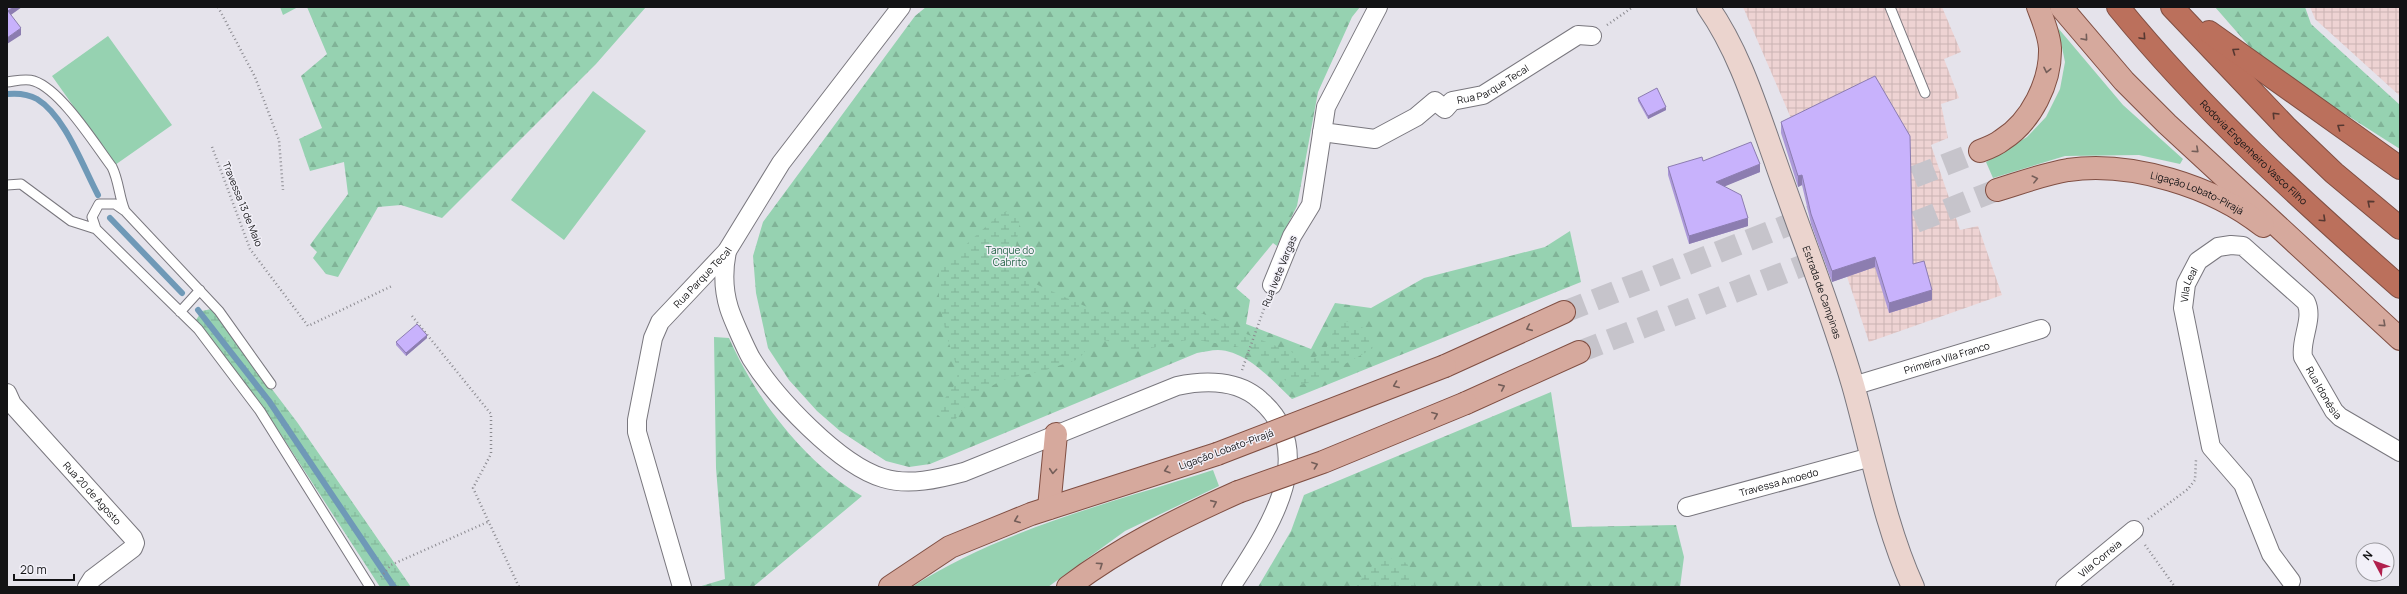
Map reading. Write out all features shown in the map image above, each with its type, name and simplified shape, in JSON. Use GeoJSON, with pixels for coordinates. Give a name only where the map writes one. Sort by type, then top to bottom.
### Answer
{"type":"FeatureCollection","features":[{"type":"Feature","properties":{"kind":"highway","name":"Rodovia Engenheiro Vasco Filho"},"geometry":{"type":"LineString","coordinates":[[2118,7],[2219,119],[2303,200],[2400,287]]}},
{"type":"Feature","properties":{"kind":"highway"},"geometry":{"type":"LineString","coordinates":[[2172,7],[2400,168]]}},
{"type":"Feature","properties":{"kind":"highway"},"geometry":{"type":"LineString","coordinates":[[2172,7],[2287,128],[2334,172],[2400,228]]}},
{"type":"Feature","properties":{"kind":"main road","name":"Estrada de Campinas"},"geometry":{"type":"LineString","coordinates":[[1708,7],[1743,71],[1853,386],[1871,457],[1913,587]]}},
{"type":"Feature","properties":{"kind":"main road"},"geometry":{"type":"LineString","coordinates":[[1980,151],[2010,135],[2031,110],[2041,92],[2048,68],[2050,47],[2047,31],[2038,7]]}},
{"type":"Feature","properties":{"kind":"main road"},"geometry":{"type":"LineString","coordinates":[[2061,7],[2124,81],[2400,339]]}},
{"type":"Feature","properties":{"kind":"main road","name":"Ligação Lobato-Pirajá"},"geometry":{"type":"LineString","coordinates":[[1998,190],[2067,170],[2098,168],[2132,170],[2167,179],[2244,212],[2367,309]]}},
{"type":"Feature","properties":{"kind":"main road","name":"Ligação Lobato-Pirajá"},"geometry":{"type":"LineString","coordinates":[[890,587],[950,547],[1049,508],[1217,454],[1445,366],[1564,312]]}},
{"type":"Feature","properties":{"kind":"main road"},"geometry":{"type":"LineString","coordinates":[[1068,587],[1142,537],[1177,519],[1238,492],[1323,462],[1466,403],[1579,352]]}},
{"type":"Feature","properties":{"kind":"main road"},"geometry":{"type":"LineString","coordinates":[[1049,508],[1056,434]]}},
{"type":"Feature","properties":{"kind":"street","name":"Rua Parque Tecal"},"geometry":{"type":"LineString","coordinates":[[682,587],[638,432],[636,420],[653,338],[660,322],[727,251],[781,163],[901,7]]}},
{"type":"Feature","properties":{"kind":"street"},"geometry":{"type":"LineString","coordinates":[[1322,132],[1326,107],[1378,7]]}},
{"type":"Feature","properties":{"kind":"street","name":"Rua Parque Tecal"},"geometry":{"type":"LineString","coordinates":[[1322,132],[1375,139],[1416,117],[1435,101],[1445,109],[1452,101],[1483,95],[1578,35],[1592,36]]}},
{"type":"Feature","properties":{"kind":"street","name":"Rua Ivete Vargas"},"geometry":{"type":"LineString","coordinates":[[1272,285],[1292,236],[1311,205],[1322,132]]}},
{"type":"Feature","properties":{"kind":"street","name":"Vila Leal"},"geometry":{"type":"LineString","coordinates":[[2291,581],[2271,554],[2244,484],[2211,447],[2183,308],[2183,294],[2190,274],[2198,261],[2218,247],[2231,245],[2243,246],[2252,252],[2306,302]]}},
{"type":"Feature","properties":{"kind":"street"},"geometry":{"type":"LineString","coordinates":[[727,251],[723,270],[729,310],[751,358],[780,394],[812,429],[835,450],[858,466],[883,478],[911,481],[936,480],[964,472],[1177,386],[1212,382],[1235,387],[1254,395],[1268,407],[1277,420],[1287,442],[1289,466],[1271,522],[1231,587]]}},
{"type":"Feature","properties":{"kind":"street","name":"Rua Idonêsia"},"geometry":{"type":"LineString","coordinates":[[2306,302],[2310,310],[2302,350],[2303,357],[2334,411],[2346,421],[2400,452]]}},
{"type":"Feature","properties":{"kind":"street","name":"Primeira Vila Franco"},"geometry":{"type":"LineString","coordinates":[[1853,386],[2041,329]]}},
{"type":"Feature","properties":{"kind":"street","name":"Rua 20 de Agosto"},"geometry":{"type":"LineString","coordinates":[[7,394],[12,404],[133,538],[133,548],[92,579],[87,587]]}},
{"type":"Feature","properties":{"kind":"street","name":"Travessa Amoedo"},"geometry":{"type":"LineString","coordinates":[[1688,507],[1871,457]]}},
{"type":"Feature","properties":{"kind":"street","name":"Vila Correia"},"geometry":{"type":"LineString","coordinates":[[2065,587],[2134,530]]}},
{"type":"Feature","properties":{"kind":"lane"},"geometry":{"type":"LineString","coordinates":[[1890,7],[1925,93]]}},
{"type":"Feature","properties":{"kind":"lane"},"geometry":{"type":"LineString","coordinates":[[7,82],[27,80],[35,82],[60,99],[112,167],[116,175],[119,196],[125,211]]}},
{"type":"Feature","properties":{"kind":"lane"},"geometry":{"type":"LineString","coordinates":[[7,185],[21,184],[71,221],[96,228]]}},
{"type":"Feature","properties":{"kind":"lane"},"geometry":{"type":"LineString","coordinates":[[271,384],[219,311],[125,211],[115,204],[99,204],[92,217],[96,228],[198,329],[260,411],[370,587]]}},
{"type":"Feature","properties":{"kind":"lane"},"geometry":{"type":"LineString","coordinates":[[180,312],[200,290]]}},
{"type":"Feature","properties":{"kind":"path"},"geometry":{"type":"LineString","coordinates":[[218,7],[255,77],[279,140],[282,190]]}},
{"type":"Feature","properties":{"kind":"path"},"geometry":{"type":"LineString","coordinates":[[1592,36],[1633,7]]}},
{"type":"Feature","properties":{"kind":"path","name":"Travessa 13 de Maio"},"geometry":{"type":"LineString","coordinates":[[212,147],[250,249],[308,326],[392,286]]}},
{"type":"Feature","properties":{"kind":"path","name":"Rua Ivete Vargas"},"geometry":{"type":"LineString","coordinates":[[1235,387],[1272,285]]}},
{"type":"Feature","properties":{"kind":"path"},"geometry":{"type":"LineString","coordinates":[[412,316],[491,414],[491,454],[473,488],[490,521],[519,587]]}},
{"type":"Feature","properties":{"kind":"path"},"geometry":{"type":"LineString","coordinates":[[2175,587],[2134,530],[2188,489],[2195,480],[2196,457]]}},
{"type":"Feature","properties":{"kind":"path"},"geometry":{"type":"LineString","coordinates":[[379,580],[391,565],[490,521]]}},
{"type":"Feature","properties":{"kind":"shaded area"},"geometry":{"type":"Polygon","coordinates":[[[1743,7],[1942,7],[1961,52],[1944,59],[1959,98],[1941,104],[1948,138],[1931,145],[1960,230],[1978,226],[2002,295],[1869,342],[1803,146],[1743,7]]]}},
{"type":"Feature","properties":{"kind":"shaded area"},"geometry":{"type":"Polygon","coordinates":[[[2310,7],[2400,7],[2400,96],[2315,19],[2310,7]]]}},
{"type":"Feature","properties":{"kind":"green space"},"geometry":{"type":"Polygon","coordinates":[[[280,7],[298,7],[283,15],[280,7]]]}},
{"type":"Feature","properties":{"kind":"green space"},"geometry":{"type":"Polygon","coordinates":[[[307,7],[646,7],[596,64],[442,218],[401,205],[378,207],[338,277],[326,274],[313,258],[317,252],[310,245],[348,194],[344,162],[310,171],[299,139],[322,128],[301,76],[327,54],[307,7]]]}},
{"type":"Feature","properties":{"kind":"green space","name":"Tanque do Cabrito"},"geometry":{"type":"Polygon","coordinates":[[[926,7],[1360,7],[1352,17],[1318,92],[1297,206],[1277,246],[1273,243],[1236,288],[1250,300],[1246,324],[1311,349],[1335,303],[1371,308],[1424,278],[1545,247],[1570,231],[1581,282],[1292,399],[1267,375],[1239,355],[1218,350],[1210,351],[1197,353],[930,464],[909,467],[886,461],[840,431],[817,411],[789,380],[768,348],[756,293],[753,256],[763,222],[915,16],[926,7]]]}},
{"type":"Feature","properties":{"kind":"green space"},"geometry":{"type":"Polygon","coordinates":[[[2215,7],[2305,7],[2311,24],[2400,105],[2400,149],[2263,62],[2215,7]]]}},
{"type":"Feature","properties":{"kind":"green space"},"geometry":{"type":"Polygon","coordinates":[[[2058,28],[2123,105],[2183,159],[2180,164],[2139,155],[2065,156],[1993,178],[1986,162],[2027,137],[2046,117],[2060,89],[2065,62],[2058,28]]]}},
{"type":"Feature","properties":{"kind":"green space"},"geometry":{"type":"Polygon","coordinates":[[[108,36],[172,125],[115,165],[52,76],[108,36]]]}},
{"type":"Feature","properties":{"kind":"green space"},"geometry":{"type":"Polygon","coordinates":[[[593,91],[646,131],[564,240],[511,200],[593,91]]]}},
{"type":"Feature","properties":{"kind":"green space"},"geometry":{"type":"Polygon","coordinates":[[[1002,212],[1012,212],[1020,222],[1013,263],[1020,277],[1096,311],[1186,309],[1210,316],[1244,333],[1309,359],[1324,351],[1335,326],[1345,321],[1369,330],[1374,343],[1372,349],[1314,381],[1300,385],[1286,381],[1265,360],[1239,347],[1191,339],[1143,350],[1128,350],[1112,342],[1095,338],[1079,359],[1046,370],[1002,380],[971,398],[955,420],[943,420],[935,412],[956,383],[958,371],[946,334],[939,299],[939,269],[1002,212]]]}},
{"type":"Feature","properties":{"kind":"green space"},"geometry":{"type":"Polygon","coordinates":[[[211,309],[297,422],[411,587],[380,587],[265,410],[196,320],[202,311],[211,309]]]}},
{"type":"Feature","properties":{"kind":"green space"},"geometry":{"type":"Polygon","coordinates":[[[714,337],[729,338],[753,384],[784,427],[802,447],[821,466],[862,496],[753,587],[698,587],[725,579],[716,468],[714,337]]]}},
{"type":"Feature","properties":{"kind":"green space"},"geometry":{"type":"Polygon","coordinates":[[[1551,392],[1572,527],[1676,525],[1684,557],[1680,587],[1258,587],[1291,531],[1304,495],[1551,392]]]}},
{"type":"Feature","properties":{"kind":"green space"},"geometry":{"type":"Polygon","coordinates":[[[1213,470],[1219,486],[1125,531],[1048,587],[912,587],[946,567],[1019,533],[1097,506],[1213,470]]]}},
{"type":"Feature","properties":{"kind":"green space"},"geometry":{"type":"Polygon","coordinates":[[[1385,557],[1407,563],[1416,587],[1356,587],[1368,569],[1385,557]]]}},
{"type":"Feature","properties":{"kind":"building"},"geometry":{"type":"Polygon","coordinates":[[[7,7],[13,7],[8,11],[21,28],[7,38],[7,7]]]}},
{"type":"Feature","properties":{"kind":"building"},"geometry":{"type":"Polygon","coordinates":[[[1875,76],[1910,136],[1913,264],[1924,261],[1932,290],[1889,303],[1875,257],[1832,271],[1811,214],[1802,175],[1798,176],[1781,122],[1875,76]]]}},
{"type":"Feature","properties":{"kind":"building"},"geometry":{"type":"Polygon","coordinates":[[[1657,88],[1666,107],[1648,116],[1638,98],[1657,88]]]}},
{"type":"Feature","properties":{"kind":"building"},"geometry":{"type":"Polygon","coordinates":[[[1751,142],[1760,164],[1716,182],[1741,195],[1748,218],[1689,236],[1668,167],[1702,157],[1703,161],[1751,142]]]}},
{"type":"Feature","properties":{"kind":"building"},"geometry":{"type":"Polygon","coordinates":[[[417,324],[427,335],[406,353],[396,342],[417,324]]]}},
{"type":"Feature","properties":{"kind":"waterway"},"geometry":{"type":"LineString","coordinates":[[7,94],[30,96],[37,99],[47,107],[65,129],[98,195]]}},
{"type":"Feature","properties":{"kind":"waterway"},"geometry":{"type":"LineString","coordinates":[[110,218],[182,293]]}},
{"type":"Feature","properties":{"kind":"waterway"},"geometry":{"type":"LineString","coordinates":[[198,310],[269,401],[394,587]]}},
{"type":"Feature","properties":{"kind":"tunnel"},"geometry":{"type":"LineString","coordinates":[[1883,189],[1980,151]]}},
{"type":"Feature","properties":{"kind":"tunnel"},"geometry":{"type":"LineString","coordinates":[[1885,234],[1997,190]]}},
{"type":"Feature","properties":{"kind":"tunnel"},"geometry":{"type":"LineString","coordinates":[[1564,312],[1837,206]]}},
{"type":"Feature","properties":{"kind":"tunnel"},"geometry":{"type":"LineString","coordinates":[[1579,352],[1830,255]]}}]}
